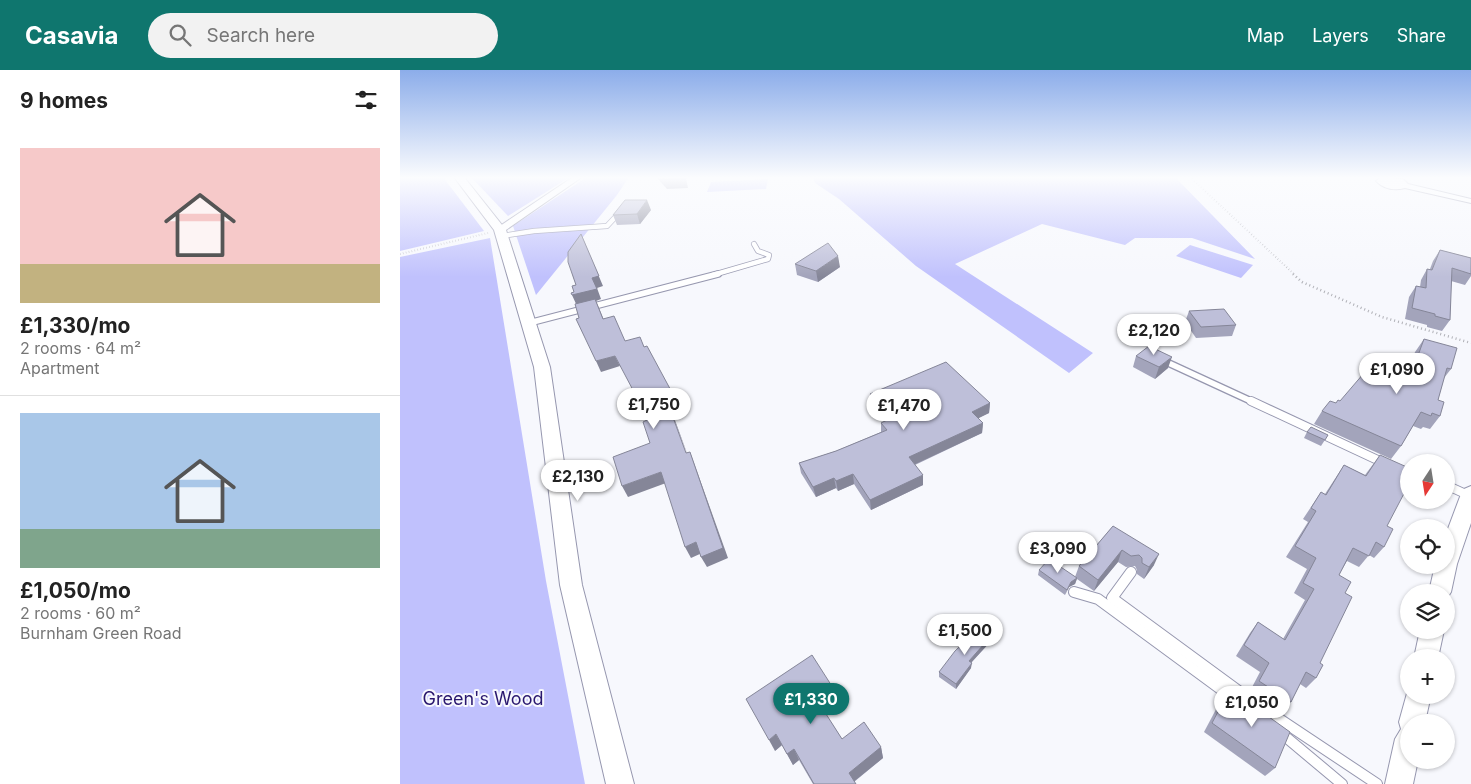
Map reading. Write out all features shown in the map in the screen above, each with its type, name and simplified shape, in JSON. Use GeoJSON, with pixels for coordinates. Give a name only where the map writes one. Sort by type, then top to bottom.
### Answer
{"type":"FeatureCollection","features":[{"type":"Feature","properties":{"kind":"street"},"geometry":{"type":"LineString","coordinates":[[484,210],[501,233],[542,367],[571,585],[620,784]]}},
{"type":"Feature","properties":{"kind":"street"},"geometry":{"type":"LineString","coordinates":[[501,233],[532,210]]}},
{"type":"Feature","properties":{"kind":"street"},"geometry":{"type":"LineString","coordinates":[[1455,539],[1470,495]]}},
{"type":"Feature","properties":{"kind":"street"},"geometry":{"type":"LineString","coordinates":[[1399,784],[1402,769]]}},
{"type":"Feature","properties":{"kind":"lane"},"geometry":{"type":"LineString","coordinates":[[501,233],[607,226],[622,210]]}},
{"type":"Feature","properties":{"kind":"lane"},"geometry":{"type":"LineString","coordinates":[[529,323],[748,266],[768,259],[768,253],[758,251],[754,244]]}},
{"type":"Feature","properties":{"kind":"lane"},"geometry":{"type":"LineString","coordinates":[[1151,355],[1391,465]]}},
{"type":"Feature","properties":{"kind":"lane"},"geometry":{"type":"LineString","coordinates":[[1455,489],[1470,495]]}},
{"type":"Feature","properties":{"kind":"lane"},"geometry":{"type":"LineString","coordinates":[[1131,572],[1112,598],[1250,700],[1377,784]]}},
{"type":"Feature","properties":{"kind":"lane"},"geometry":{"type":"LineString","coordinates":[[1074,592],[1098,599],[1282,734],[1342,784]]}},
{"type":"Feature","properties":{"kind":"path"},"geometry":{"type":"LineString","coordinates":[[1226,210],[1302,282],[1382,317],[1471,343]]}},
{"type":"Feature","properties":{"kind":"path"},"geometry":{"type":"LineString","coordinates":[[400,254],[501,233]]}},
{"type":"Feature","properties":{"kind":"green space"},"geometry":{"type":"Polygon","coordinates":[[[400,210],[468,210],[484,231],[400,251],[400,210]]]}},
{"type":"Feature","properties":{"kind":"green space"},"geometry":{"type":"Polygon","coordinates":[[[503,210],[517,210],[508,216],[503,210]]]}},
{"type":"Feature","properties":{"kind":"green space"},"geometry":{"type":"Polygon","coordinates":[[[537,210],[605,210],[536,295],[513,226],[537,210]]]}},
{"type":"Feature","properties":{"kind":"green space"},"geometry":{"type":"Polygon","coordinates":[[[852,210],[1208,210],[1255,259],[1192,238],[1135,238],[1125,245],[1042,224],[955,264],[1093,353],[1069,373],[916,266],[852,210]]]}},
{"type":"Feature","properties":{"kind":"green space","name":"Green's Wood"},"geometry":{"type":"Polygon","coordinates":[[[490,238],[546,581],[585,784],[400,784],[400,257],[490,238]]]}},
{"type":"Feature","properties":{"kind":"green space"},"geometry":{"type":"Polygon","coordinates":[[[1190,245],[1253,265],[1241,278],[1176,256],[1190,245]]]}},
{"type":"Feature","properties":{"kind":"building"},"geometry":{"type":"Polygon","coordinates":[[[617,210],[640,210],[637,214],[613,215],[617,210]]]}},
{"type":"Feature","properties":{"kind":"building"},"geometry":{"type":"Polygon","coordinates":[[[581,234],[599,276],[592,278],[597,289],[572,295],[571,293],[574,292],[572,286],[576,285],[568,262],[568,252],[581,234]]]}},
{"type":"Feature","properties":{"kind":"building"},"geometry":{"type":"Polygon","coordinates":[[[828,243],[838,256],[816,271],[795,264],[828,243]]]}},
{"type":"Feature","properties":{"kind":"building"},"geometry":{"type":"Polygon","coordinates":[[[1440,250],[1471,258],[1471,274],[1452,268],[1450,320],[1412,308],[1416,286],[1426,288],[1427,269],[1432,270],[1440,250]]]}},
{"type":"Feature","properties":{"kind":"building"},"geometry":{"type":"Polygon","coordinates":[[[595,299],[603,319],[614,316],[625,341],[640,337],[644,347],[647,346],[675,398],[667,401],[686,453],[690,452],[723,548],[701,557],[696,542],[685,547],[661,472],[622,486],[613,457],[650,443],[643,422],[647,420],[638,390],[634,392],[615,356],[596,361],[576,319],[579,318],[575,304],[595,299]]]}},
{"type":"Feature","properties":{"kind":"building"},"geometry":{"type":"Polygon","coordinates":[[[1224,309],[1236,325],[1201,327],[1189,311],[1224,309]]]}},
{"type":"Feature","properties":{"kind":"building"},"geometry":{"type":"Polygon","coordinates":[[[1424,339],[1457,348],[1451,369],[1447,368],[1438,400],[1444,402],[1440,416],[1432,413],[1431,416],[1421,412],[1401,446],[1322,411],[1330,401],[1336,403],[1338,400],[1340,401],[1370,366],[1399,379],[1407,358],[1416,361],[1424,339]]]}},
{"type":"Feature","properties":{"kind":"building"},"geometry":{"type":"Polygon","coordinates":[[[1149,346],[1172,357],[1159,367],[1136,356],[1149,346]]]}},
{"type":"Feature","properties":{"kind":"building"},"geometry":{"type":"Polygon","coordinates":[[[946,362],[990,403],[972,412],[983,423],[909,457],[923,475],[870,500],[853,474],[836,481],[834,478],[813,487],[799,463],[836,451],[887,430],[881,423],[891,418],[870,394],[946,362]]]}},
{"type":"Feature","properties":{"kind":"building"},"geometry":{"type":"Polygon","coordinates":[[[1311,427],[1328,435],[1325,440],[1307,432],[1311,427]]]}},
{"type":"Feature","properties":{"kind":"building"},"geometry":{"type":"Polygon","coordinates":[[[1380,455],[1400,464],[1400,501],[1387,526],[1393,529],[1384,547],[1376,542],[1369,556],[1353,548],[1339,575],[1351,582],[1345,593],[1352,597],[1320,663],[1323,665],[1316,678],[1306,672],[1291,702],[1259,681],[1269,663],[1244,645],[1258,622],[1285,640],[1314,589],[1303,583],[1316,558],[1295,546],[1316,511],[1311,508],[1321,492],[1326,495],[1344,465],[1366,476],[1380,455]]]}},
{"type":"Feature","properties":{"kind":"building"},"geometry":{"type":"Polygon","coordinates":[[[1113,526],[1159,554],[1149,567],[1142,563],[1142,558],[1139,555],[1131,556],[1122,550],[1098,580],[1079,566],[1113,526]]]}},
{"type":"Feature","properties":{"kind":"building"},"geometry":{"type":"Polygon","coordinates":[[[1049,559],[1077,578],[1071,582],[1067,590],[1039,570],[1049,559]]]}},
{"type":"Feature","properties":{"kind":"building"},"geometry":{"type":"Polygon","coordinates":[[[981,626],[992,635],[969,661],[972,663],[956,684],[939,672],[955,651],[981,626]]]}},
{"type":"Feature","properties":{"kind":"building"},"geometry":{"type":"Polygon","coordinates":[[[812,655],[835,691],[819,703],[842,739],[864,722],[881,747],[849,773],[856,784],[814,784],[794,749],[787,754],[776,734],[769,740],[746,699],[812,655]]]}},
{"type":"Feature","properties":{"kind":"building"},"geometry":{"type":"Polygon","coordinates":[[[1230,689],[1290,732],[1275,768],[1212,723],[1230,689]]]}}]}
